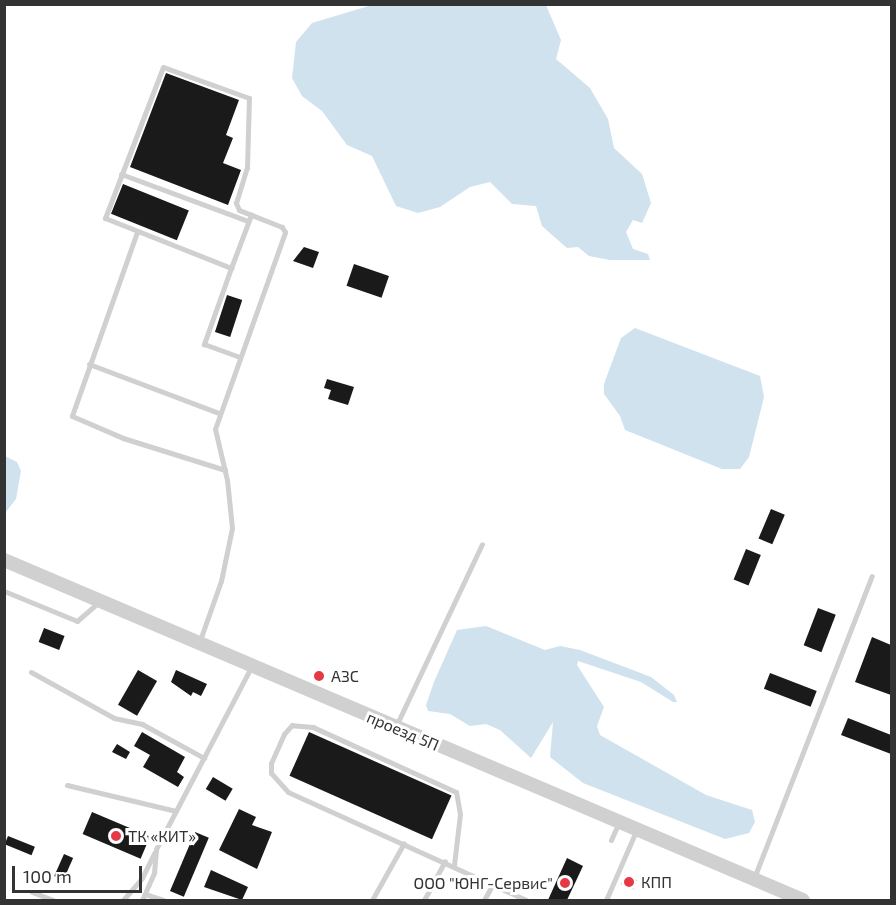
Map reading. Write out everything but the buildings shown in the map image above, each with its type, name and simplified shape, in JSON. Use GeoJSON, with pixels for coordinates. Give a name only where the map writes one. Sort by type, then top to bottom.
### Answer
{"type":"FeatureCollection","features":[{"type":"Feature","properties":{"kind":"street","name":"проезд 5П"},"geometry":{"type":"LineString","coordinates":[[4,560],[619,822],[724,872],[753,879],[803,900]]}},
{"type":"Feature","properties":{"kind":"lane"},"geometry":{"type":"LineString","coordinates":[[231,268],[105,218],[160,71],[167,66],[251,102],[247,168],[236,204],[239,210],[249,218]]}},
{"type":"Feature","properties":{"kind":"lane"},"geometry":{"type":"LineString","coordinates":[[121,174],[282,227],[285,237],[215,429],[225,470],[232,528],[221,581],[199,643]]}},
{"type":"Feature","properties":{"kind":"lane"},"geometry":{"type":"LineString","coordinates":[[240,357],[204,344],[249,218]]}},
{"type":"Feature","properties":{"kind":"lane"},"geometry":{"type":"LineString","coordinates":[[137,232],[72,411],[75,420],[225,470]]}},
{"type":"Feature","properties":{"kind":"lane"},"geometry":{"type":"LineString","coordinates":[[89,364],[219,414]]}},
{"type":"Feature","properties":{"kind":"lane"},"geometry":{"type":"LineString","coordinates":[[396,728],[482,544]]}},
{"type":"Feature","properties":{"kind":"lane"},"geometry":{"type":"LineString","coordinates":[[753,879],[872,576]]}},
{"type":"Feature","properties":{"kind":"lane"},"geometry":{"type":"LineString","coordinates":[[4,591],[77,621],[101,600]]}},
{"type":"Feature","properties":{"kind":"lane"},"geometry":{"type":"LineString","coordinates":[[123,900],[142,878],[252,666]]}},
{"type":"Feature","properties":{"kind":"lane"},"geometry":{"type":"LineString","coordinates":[[31,672],[114,718],[142,724],[204,758]]}},
{"type":"Feature","properties":{"kind":"lane"},"geometry":{"type":"LineString","coordinates":[[454,865],[460,814],[456,792],[313,727],[292,725],[271,763],[277,784],[526,900]]}},
{"type":"Feature","properties":{"kind":"lane"},"geometry":{"type":"LineString","coordinates":[[67,785],[176,811]]}},
{"type":"Feature","properties":{"kind":"lane"},"geometry":{"type":"LineString","coordinates":[[611,840],[619,822]]}},
{"type":"Feature","properties":{"kind":"lane"},"geometry":{"type":"LineString","coordinates":[[606,900],[636,830]]}},
{"type":"Feature","properties":{"kind":"lane"},"geometry":{"type":"LineString","coordinates":[[372,900],[404,843]]}},
{"type":"Feature","properties":{"kind":"lane"},"geometry":{"type":"LineString","coordinates":[[142,900],[154,873],[156,849]]}},
{"type":"Feature","properties":{"kind":"lane"},"geometry":{"type":"LineString","coordinates":[[424,900],[445,861]]}},
{"type":"Feature","properties":{"kind":"lane"},"geometry":{"type":"LineString","coordinates":[[483,900],[493,884]]}},
{"type":"Feature","properties":{"kind":"lane"},"geometry":{"type":"LineString","coordinates":[[32,892],[52,900]]}},
{"type":"Feature","properties":{"kind":"lane"},"geometry":{"type":"LineString","coordinates":[[145,894],[163,900]]}},
{"type":"Feature","properties":{"kind":"water"},"geometry":{"type":"Polygon","coordinates":[[[372,5],[546,5],[561,40],[556,59],[590,88],[608,119],[614,148],[642,174],[651,203],[642,223],[633,220],[626,232],[633,249],[648,254],[650,260],[610,260],[589,256],[578,247],[567,248],[542,226],[536,206],[512,204],[490,182],[470,187],[440,207],[418,213],[396,206],[372,156],[347,145],[322,111],[302,96],[292,78],[296,42],[312,23],[372,5]]]}},
{"type":"Feature","properties":{"kind":"water"},"geometry":{"type":"Polygon","coordinates":[[[635,328],[760,376],[764,397],[749,457],[740,469],[722,469],[625,430],[620,416],[604,394],[604,384],[621,338],[635,328]]]}},
{"type":"Feature","properties":{"kind":"water"},"geometry":{"type":"Polygon","coordinates":[[[5,456],[17,462],[21,471],[16,499],[5,513],[5,456]]]}},
{"type":"Feature","properties":{"kind":"water"},"geometry":{"type":"Polygon","coordinates":[[[486,626],[545,650],[560,646],[580,650],[651,677],[674,695],[677,702],[673,702],[641,682],[578,661],[577,665],[604,707],[597,726],[600,735],[706,795],[752,810],[755,822],[749,833],[725,839],[583,783],[550,757],[553,722],[531,758],[500,730],[486,724],[470,726],[450,714],[428,711],[426,705],[434,682],[457,630],[486,626]]]}},
{"type":"Feature","properties":{"kind":"place","name":"АЗС"},"geometry":{"type":"Point","coordinates":[319,676]}},
{"type":"Feature","properties":{"kind":"place","name":"ТК «КИТ»"},"geometry":{"type":"Point","coordinates":[116,836]}},
{"type":"Feature","properties":{"kind":"place","name":"КПП"},"geometry":{"type":"Point","coordinates":[629,882]}},
{"type":"Feature","properties":{"kind":"place","name":"ООО \"ЮНГ-Сервис\""},"geometry":{"type":"Point","coordinates":[565,883]}}]}
